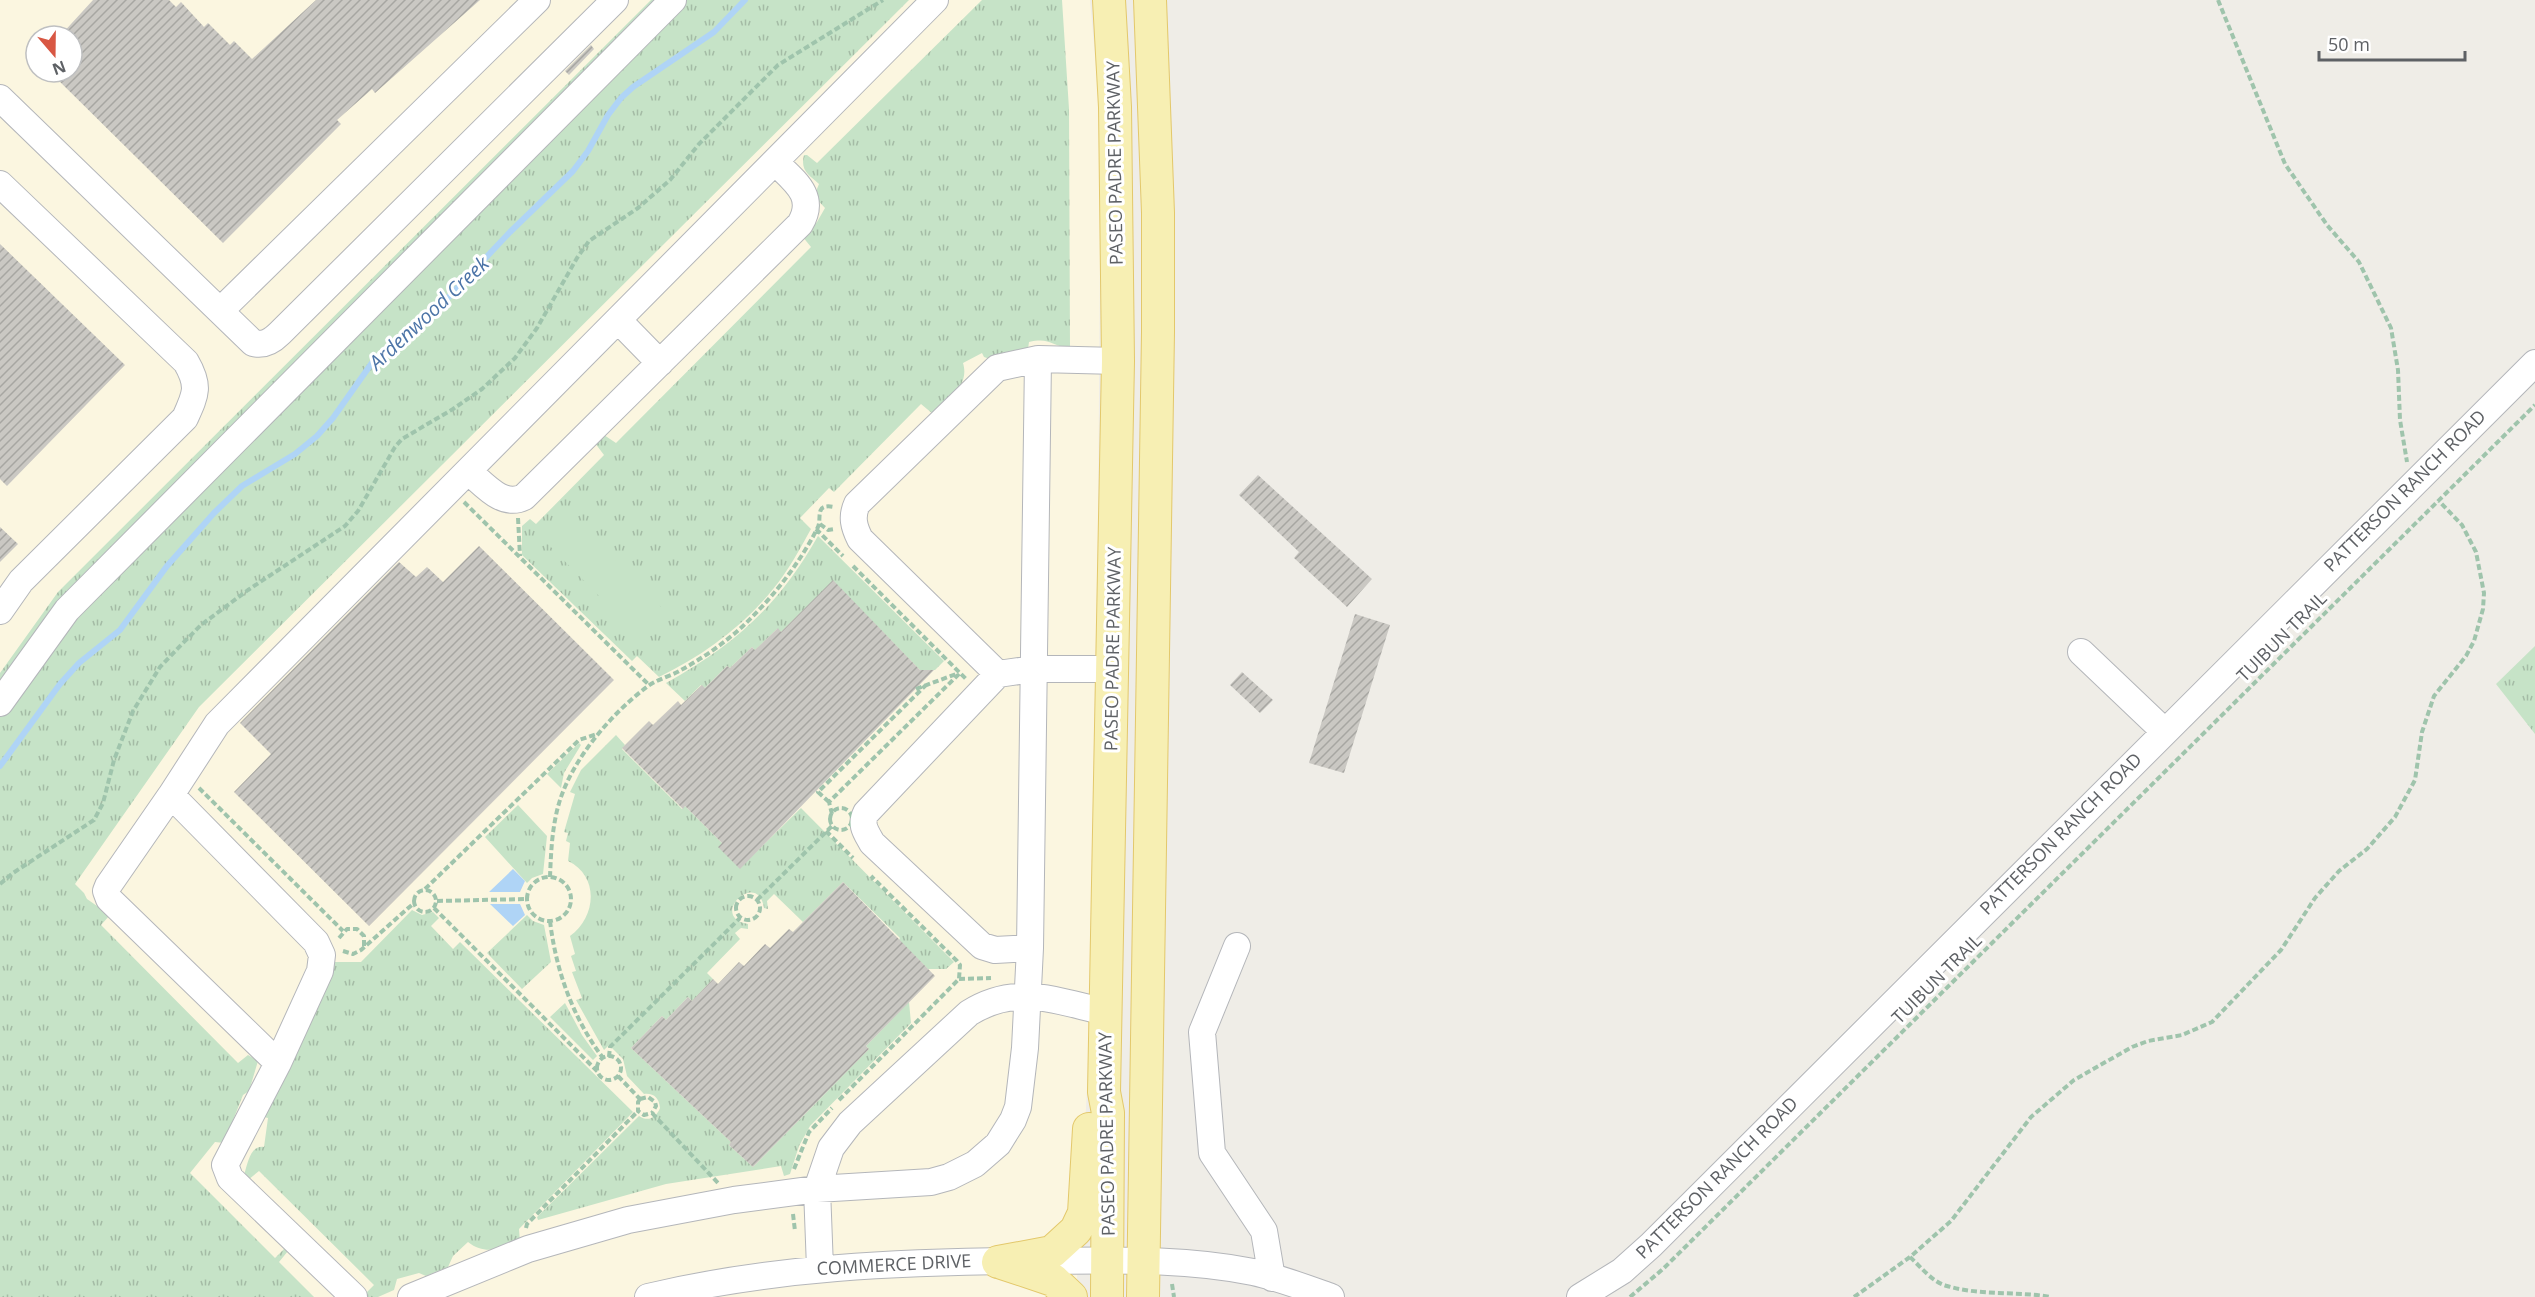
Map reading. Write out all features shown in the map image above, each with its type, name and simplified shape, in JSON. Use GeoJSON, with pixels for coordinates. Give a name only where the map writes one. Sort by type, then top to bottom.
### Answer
{"type":"FeatureCollection","features":[{"type":"Feature","properties":{"kind":"main road","name":"PASEO PADRE PARKWAY"},"geometry":{"type":"LineString","coordinates":[[1107,1297],[1108,1113],[1104,1092],[1118,361],[1116,142],[1110,0]]}},
{"type":"Feature","properties":{"kind":"main road","name":"PASEO PADRE PARKWAY"},"geometry":{"type":"LineString","coordinates":[[1143,1297],[1158,332],[1157,165],[1150,0]]}},
{"type":"Feature","properties":{"kind":"main road"},"geometry":{"type":"LineString","coordinates":[[998,1262],[1052,1252],[1076,1230],[1084,1212],[1090,1107],[1104,1092]]}},
{"type":"Feature","properties":{"kind":"main road"},"geometry":{"type":"LineString","coordinates":[[998,1262],[1053,1280],[1071,1297]]}},
{"type":"Feature","properties":{"kind":"street"},"geometry":{"type":"LineString","coordinates":[[220,310],[537,0]]}},
{"type":"Feature","properties":{"kind":"street"},"geometry":{"type":"LineString","coordinates":[[0,98],[253,343],[260,345],[273,339],[615,0]]}},
{"type":"Feature","properties":{"kind":"street"},"geometry":{"type":"LineString","coordinates":[[0,703],[67,610],[673,0]]}},
{"type":"Feature","properties":{"kind":"street"},"geometry":{"type":"LineString","coordinates":[[278,1063],[109,899],[108,886],[217,724],[935,0]]}},
{"type":"Feature","properties":{"kind":"street"},"geometry":{"type":"LineString","coordinates":[[460,480],[503,500],[518,500],[529,492],[800,224],[807,204],[800,186],[776,162]]}},
{"type":"Feature","properties":{"kind":"street"},"geometry":{"type":"LineString","coordinates":[[0,184],[186,362],[194,376],[196,395],[185,418],[21,581],[0,611]]}},
{"type":"Feature","properties":{"kind":"street"},"geometry":{"type":"LineString","coordinates":[[618,320],[660,363]]}},
{"type":"Feature","properties":{"kind":"street"},"geometry":{"type":"LineString","coordinates":[[998,674],[918,598],[860,538],[855,528],[853,512],[857,504],[993,371],[1002,365],[1038,360],[1118,361]]}},
{"type":"Feature","properties":{"kind":"street"},"geometry":{"type":"LineString","coordinates":[[411,1297],[528,1249],[628,1220],[734,1200],[817,1189],[931,1182],[964,1171],[998,1144],[1018,1107],[1029,995],[1038,360]]}},
{"type":"Feature","properties":{"kind":"street","name":"PATTERSON RANCH ROAD"},"geometry":{"type":"LineString","coordinates":[[1580,1297],[1622,1271],[1651,1245],[2535,363]]}},
{"type":"Feature","properties":{"kind":"street"},"geometry":{"type":"LineString","coordinates":[[2081,652],[2164,731]]}},
{"type":"Feature","properties":{"kind":"street"},"geometry":{"type":"LineString","coordinates":[[1030,948],[995,950],[982,946],[872,843],[863,828],[866,813],[998,674],[1034,669],[1113,669]]}},
{"type":"Feature","properties":{"kind":"street"},"geometry":{"type":"LineString","coordinates":[[178,784],[316,942],[322,956],[320,971],[278,1063],[225,1165],[226,1172],[354,1297]]}},
{"type":"Feature","properties":{"kind":"street"},"geometry":{"type":"LineString","coordinates":[[1238,946],[1202,1032],[1212,1153],[1264,1231],[1272,1278]]}},
{"type":"Feature","properties":{"kind":"street"},"geometry":{"type":"LineString","coordinates":[[820,1268],[817,1189],[831,1148],[850,1123],[961,1021],[983,1005],[1008,997],[1029,995],[1106,1012]]}},
{"type":"Feature","properties":{"kind":"street","name":"COMMERCE DRIVE"},"geometry":{"type":"LineString","coordinates":[[648,1297],[709,1282],[820,1268],[914,1262],[1143,1262]]}},
{"type":"Feature","properties":{"kind":"street"},"geometry":{"type":"LineString","coordinates":[[1143,1262],[1180,1262],[1254,1272],[1331,1297]]}},
{"type":"Feature","properties":{"kind":"path"},"geometry":{"type":"LineString","coordinates":[[0,884],[94,820],[103,803],[114,760],[133,711],[160,667],[181,645],[201,626],[248,591],[345,525],[358,511],[395,447],[402,439],[482,389],[515,358],[537,328],[576,258],[589,241],[638,208],[669,180],[699,144],[778,65],[883,0]]}},
{"type":"Feature","properties":{"kind":"path"},"geometry":{"type":"LineString","coordinates":[[2218,0],[2285,164],[2327,225],[2359,262],[2391,328],[2398,370],[2400,420],[2405,459],[2418,479]]}},
{"type":"Feature","properties":{"kind":"path","name":"TUIBUN TRAIL"},"geometry":{"type":"LineString","coordinates":[[1630,1297],[1689,1243],[2535,405]]}},
{"type":"Feature","properties":{"kind":"path"},"geometry":{"type":"LineString","coordinates":[[460,480],[520,557],[649,685]]}},
{"type":"Feature","properties":{"kind":"path"},"geometry":{"type":"LineString","coordinates":[[518,500],[520,557]]}},
{"type":"Feature","properties":{"kind":"path"},"geometry":{"type":"LineString","coordinates":[[1854,1297],[1910,1257],[1951,1221],[2031,1118],[2074,1080],[2132,1047],[2148,1041],[2182,1035],[2212,1022],[2281,950],[2315,898],[2339,871],[2367,849],[2395,817],[2415,780],[2422,732],[2434,696],[2466,656],[2474,641],[2483,609],[2484,593],[2476,552],[2462,525],[2439,501]]}},
{"type":"Feature","properties":{"kind":"path"},"geometry":{"type":"LineString","coordinates":[[550,877],[551,843],[560,801],[571,775],[598,733],[649,685],[681,671],[738,630],[778,589],[820,524],[821,510],[830,506],[839,510]]}},
{"type":"Feature","properties":{"kind":"path"},"geometry":{"type":"LineString","coordinates":[[816,529],[980,693]]}},
{"type":"Feature","properties":{"kind":"path"},"geometry":{"type":"LineString","coordinates":[[916,689],[960,673]]}},
{"type":"Feature","properties":{"kind":"path"},"geometry":{"type":"LineString","coordinates":[[829,802],[960,673]]}},
{"type":"Feature","properties":{"kind":"path"},"geometry":{"type":"LineString","coordinates":[[757,900],[832,826],[829,802],[818,792],[926,685]]}},
{"type":"Feature","properties":{"kind":"path"},"geometry":{"type":"LineString","coordinates":[[364,946],[364,936],[357,929],[348,928],[343,931],[339,939],[344,951],[353,954],[374,941],[414,903],[416,894],[425,889],[579,740],[598,733]]}},
{"type":"Feature","properties":{"kind":"path"},"geometry":{"type":"LineString","coordinates":[[178,784],[343,931]]}},
{"type":"Feature","properties":{"kind":"path"},"geometry":{"type":"LineString","coordinates":[[832,814],[835,810],[844,809],[852,819]]}},
{"type":"Feature","properties":{"kind":"path"},"geometry":{"type":"LineString","coordinates":[[826,831],[859,864]]}},
{"type":"Feature","properties":{"kind":"path"},"geometry":{"type":"LineString","coordinates":[[867,872],[957,961],[960,965],[959,979],[998,978]]}},
{"type":"Feature","properties":{"kind":"path"},"geometry":{"type":"LineString","coordinates":[[550,877],[563,883],[570,896],[568,910],[557,920],[550,921],[543,920],[531,912],[527,899],[534,883],[550,877]]}},
{"type":"Feature","properties":{"kind":"path"},"geometry":{"type":"LineString","coordinates":[[425,889],[431,891],[437,901]]}},
{"type":"Feature","properties":{"kind":"path"},"geometry":{"type":"LineString","coordinates":[[748,896],[757,900],[761,908],[757,917],[748,921],[740,918],[736,909],[739,900],[748,896]]}},
{"type":"Feature","properties":{"kind":"path"},"geometry":{"type":"LineString","coordinates":[[437,901],[527,899]]}},
{"type":"Feature","properties":{"kind":"path"},"geometry":{"type":"LineString","coordinates":[[414,903],[420,911],[425,912],[434,908],[437,901]]}},
{"type":"Feature","properties":{"kind":"path"},"geometry":{"type":"LineString","coordinates":[[434,908],[604,1079],[614,1079],[618,1076],[621,1066],[614,1058],[603,1058]]}},
{"type":"Feature","properties":{"kind":"path"},"geometry":{"type":"LineString","coordinates":[[609,1057],[610,1047],[740,918]]}},
{"type":"Feature","properties":{"kind":"path"},"geometry":{"type":"LineString","coordinates":[[550,921],[554,952],[563,982],[586,1034],[603,1058]]}},
{"type":"Feature","properties":{"kind":"path"},"geometry":{"type":"LineString","coordinates":[[598,1072],[603,1058]]}},
{"type":"Feature","properties":{"kind":"path"},"geometry":{"type":"LineString","coordinates":[[618,1076],[640,1099]]}},
{"type":"Feature","properties":{"kind":"path"},"geometry":{"type":"LineString","coordinates":[[638,1111],[644,1115],[652,1113],[656,1106],[655,1102],[648,1097],[640,1099]]}},
{"type":"Feature","properties":{"kind":"path"},"geometry":{"type":"LineString","coordinates":[[528,1249],[524,1233],[527,1224],[638,1111],[640,1099]]}},
{"type":"Feature","properties":{"kind":"path"},"geometry":{"type":"LineString","coordinates":[[652,1113],[734,1200]]}},
{"type":"Feature","properties":{"kind":"path"},"geometry":{"type":"LineString","coordinates":[[792,1211],[796,1240]]}},
{"type":"Feature","properties":{"kind":"path"},"geometry":{"type":"LineString","coordinates":[[1910,1257],[1930,1276],[1946,1286],[1993,1293],[2034,1294],[2051,1297]]}},
{"type":"Feature","properties":{"kind":"shaded area"},"geometry":{"type":"Polygon","coordinates":[[[0,0],[1090,0],[1101,122],[1096,802],[1090,1032],[1076,1297],[0,1297],[0,0]]]}},
{"type":"Feature","properties":{"kind":"green space"},"geometry":{"type":"Polygon","coordinates":[[[651,0],[909,0],[199,707],[75,884],[87,899],[110,915],[101,925],[238,1063],[248,1055],[258,1061],[249,1091],[243,1095],[224,1143],[215,1142],[190,1173],[275,1258],[285,1248],[288,1251],[279,1262],[314,1297],[0,1297],[0,673],[58,592],[651,0]]]}},
{"type":"Feature","properties":{"kind":"green space"},"geometry":{"type":"Polygon","coordinates":[[[982,0],[1062,0],[1069,109],[1070,348],[1046,341],[1036,341],[1029,342],[1028,349],[990,359],[984,357],[982,353],[963,363],[961,385],[951,397],[933,414],[921,404],[834,492],[829,488],[800,518],[811,529],[787,571],[757,607],[711,647],[659,677],[637,656],[632,661],[522,555],[522,526],[530,519],[536,524],[604,455],[595,443],[604,435],[616,443],[811,247],[802,236],[817,222],[825,208],[814,196],[819,184],[804,169],[804,155],[817,163],[982,0]]]}},
{"type":"Feature","properties":{"kind":"green space"},"geometry":{"type":"Polygon","coordinates":[[[570,514],[616,561],[589,586],[544,540],[570,514]]]}},
{"type":"Feature","properties":{"kind":"green space"},"geometry":{"type":"Polygon","coordinates":[[[818,536],[944,661],[935,670],[920,670],[833,581],[781,632],[777,629],[755,650],[752,647],[730,668],[727,666],[705,688],[701,685],[685,701],[666,683],[713,654],[753,621],[788,583],[818,536]]]}},
{"type":"Feature","properties":{"kind":"green space"},"geometry":{"type":"Polygon","coordinates":[[[622,566],[666,612],[640,638],[595,592],[622,566]]]}},
{"type":"Feature","properties":{"kind":"green space"},"geometry":{"type":"Polygon","coordinates":[[[2535,646],[2535,734],[2496,684],[2535,646]]]}},
{"type":"Feature","properties":{"kind":"green space"},"geometry":{"type":"Polygon","coordinates":[[[616,735],[625,745],[622,749],[682,809],[685,806],[722,843],[740,868],[801,808],[954,962],[946,969],[928,969],[843,882],[803,922],[774,894],[767,901],[768,909],[764,908],[760,897],[753,893],[738,898],[733,905],[732,913],[737,920],[748,924],[748,929],[741,928],[735,933],[740,939],[707,973],[713,979],[692,1001],[688,997],[666,1020],[662,1016],[631,1048],[731,1142],[729,1145],[753,1167],[869,1049],[866,1046],[909,1002],[911,1023],[810,1126],[799,1146],[790,1174],[784,1176],[781,1166],[666,1184],[538,1220],[537,1217],[639,1116],[646,1119],[651,1118],[660,1108],[655,1097],[651,1094],[644,1094],[627,1076],[623,1059],[609,1045],[604,1050],[576,1000],[582,998],[572,972],[576,971],[571,956],[575,954],[570,936],[585,919],[591,897],[590,887],[585,877],[568,861],[570,843],[566,841],[568,833],[564,832],[575,794],[570,792],[581,770],[616,735]]]}},
{"type":"Feature","properties":{"kind":"green space"},"geometry":{"type":"Polygon","coordinates":[[[579,743],[581,745],[564,773],[561,788],[547,774],[579,743]]]}},
{"type":"Feature","properties":{"kind":"green space"},"geometry":{"type":"Polygon","coordinates":[[[518,805],[547,836],[543,874],[532,878],[527,883],[485,837],[518,805]]]}},
{"type":"Feature","properties":{"kind":"green space"},"geometry":{"type":"Polygon","coordinates":[[[412,910],[422,915],[433,912],[439,918],[431,926],[453,949],[460,942],[633,1112],[519,1229],[520,1242],[487,1250],[468,1242],[453,1256],[448,1267],[426,1276],[419,1273],[397,1279],[394,1290],[378,1297],[366,1297],[365,1294],[374,1285],[259,1171],[248,1180],[244,1175],[253,1152],[259,1147],[264,1147],[268,1118],[264,1117],[274,1088],[281,1085],[331,962],[361,962],[412,910]]]}},
{"type":"Feature","properties":{"kind":"green space"},"geometry":{"type":"Polygon","coordinates":[[[527,915],[533,921],[544,925],[551,962],[522,989],[487,953],[527,915]]]}},
{"type":"Feature","properties":{"kind":"green space"},"geometry":{"type":"Polygon","coordinates":[[[565,1003],[582,1035],[597,1056],[593,1060],[550,1017],[565,1003]]]}},
{"type":"Feature","properties":{"kind":"water"},"geometry":{"type":"Polygon","coordinates":[[[513,869],[525,881],[520,892],[489,892],[513,869]]]}},
{"type":"Feature","properties":{"kind":"water"},"geometry":{"type":"Polygon","coordinates":[[[490,904],[520,904],[525,915],[513,926],[490,904]]]}},
{"type":"Feature","properties":{"kind":"building"},"geometry":{"type":"Polygon","coordinates":[[[93,0],[169,0],[176,7],[181,2],[204,27],[208,23],[230,45],[234,41],[252,59],[316,0],[480,0],[375,93],[372,89],[337,120],[341,124],[223,243],[62,84],[84,84],[84,24],[71,24],[93,0]]]}},
{"type":"Feature","properties":{"kind":"building"},"geometry":{"type":"Polygon","coordinates":[[[591,45],[594,49],[569,75],[565,71],[591,45]]]}},
{"type":"Feature","properties":{"kind":"building"},"geometry":{"type":"Polygon","coordinates":[[[0,244],[125,365],[7,486],[0,479],[0,244]]]}},
{"type":"Feature","properties":{"kind":"building"},"geometry":{"type":"Polygon","coordinates":[[[1258,475],[1372,579],[1347,607],[1294,558],[1299,552],[1239,495],[1258,475]]]}},
{"type":"Feature","properties":{"kind":"building"},"geometry":{"type":"Polygon","coordinates":[[[0,527],[18,544],[0,562],[0,527]]]}},
{"type":"Feature","properties":{"kind":"building"},"geometry":{"type":"Polygon","coordinates":[[[479,546],[614,680],[369,926],[234,792],[271,754],[240,723],[399,562],[416,577],[427,567],[443,582],[479,546]]]}},
{"type":"Feature","properties":{"kind":"building"},"geometry":{"type":"Polygon","coordinates":[[[833,580],[920,670],[934,670],[740,869],[718,847],[722,843],[685,806],[683,809],[622,748],[649,721],[653,725],[678,701],[681,705],[702,685],[705,688],[727,666],[730,668],[752,647],[755,650],[778,628],[781,632],[833,580]]]}},
{"type":"Feature","properties":{"kind":"building"},"geometry":{"type":"Polygon","coordinates":[[[1355,614],[1390,625],[1344,773],[1309,763],[1355,614]]]}},
{"type":"Feature","properties":{"kind":"building"},"geometry":{"type":"Polygon","coordinates":[[[1242,672],[1273,700],[1260,713],[1230,685],[1242,672]]]}},
{"type":"Feature","properties":{"kind":"building"},"geometry":{"type":"Polygon","coordinates":[[[843,882],[935,976],[866,1046],[869,1049],[753,1167],[729,1145],[731,1142],[631,1048],[662,1016],[666,1020],[688,997],[692,1001],[713,979],[718,984],[739,962],[744,966],[765,944],[770,948],[789,929],[793,932],[843,882]]]}},
{"type":"Feature","properties":{"kind":"waterway","name":"Ardenwood Creek"},"geometry":{"type":"LineString","coordinates":[[0,766],[60,684],[79,663],[120,630],[167,566],[214,513],[242,486],[295,454],[317,436],[333,418],[374,360],[428,319],[510,232],[573,171],[621,98],[633,87],[714,32],[745,0]]}}]}
